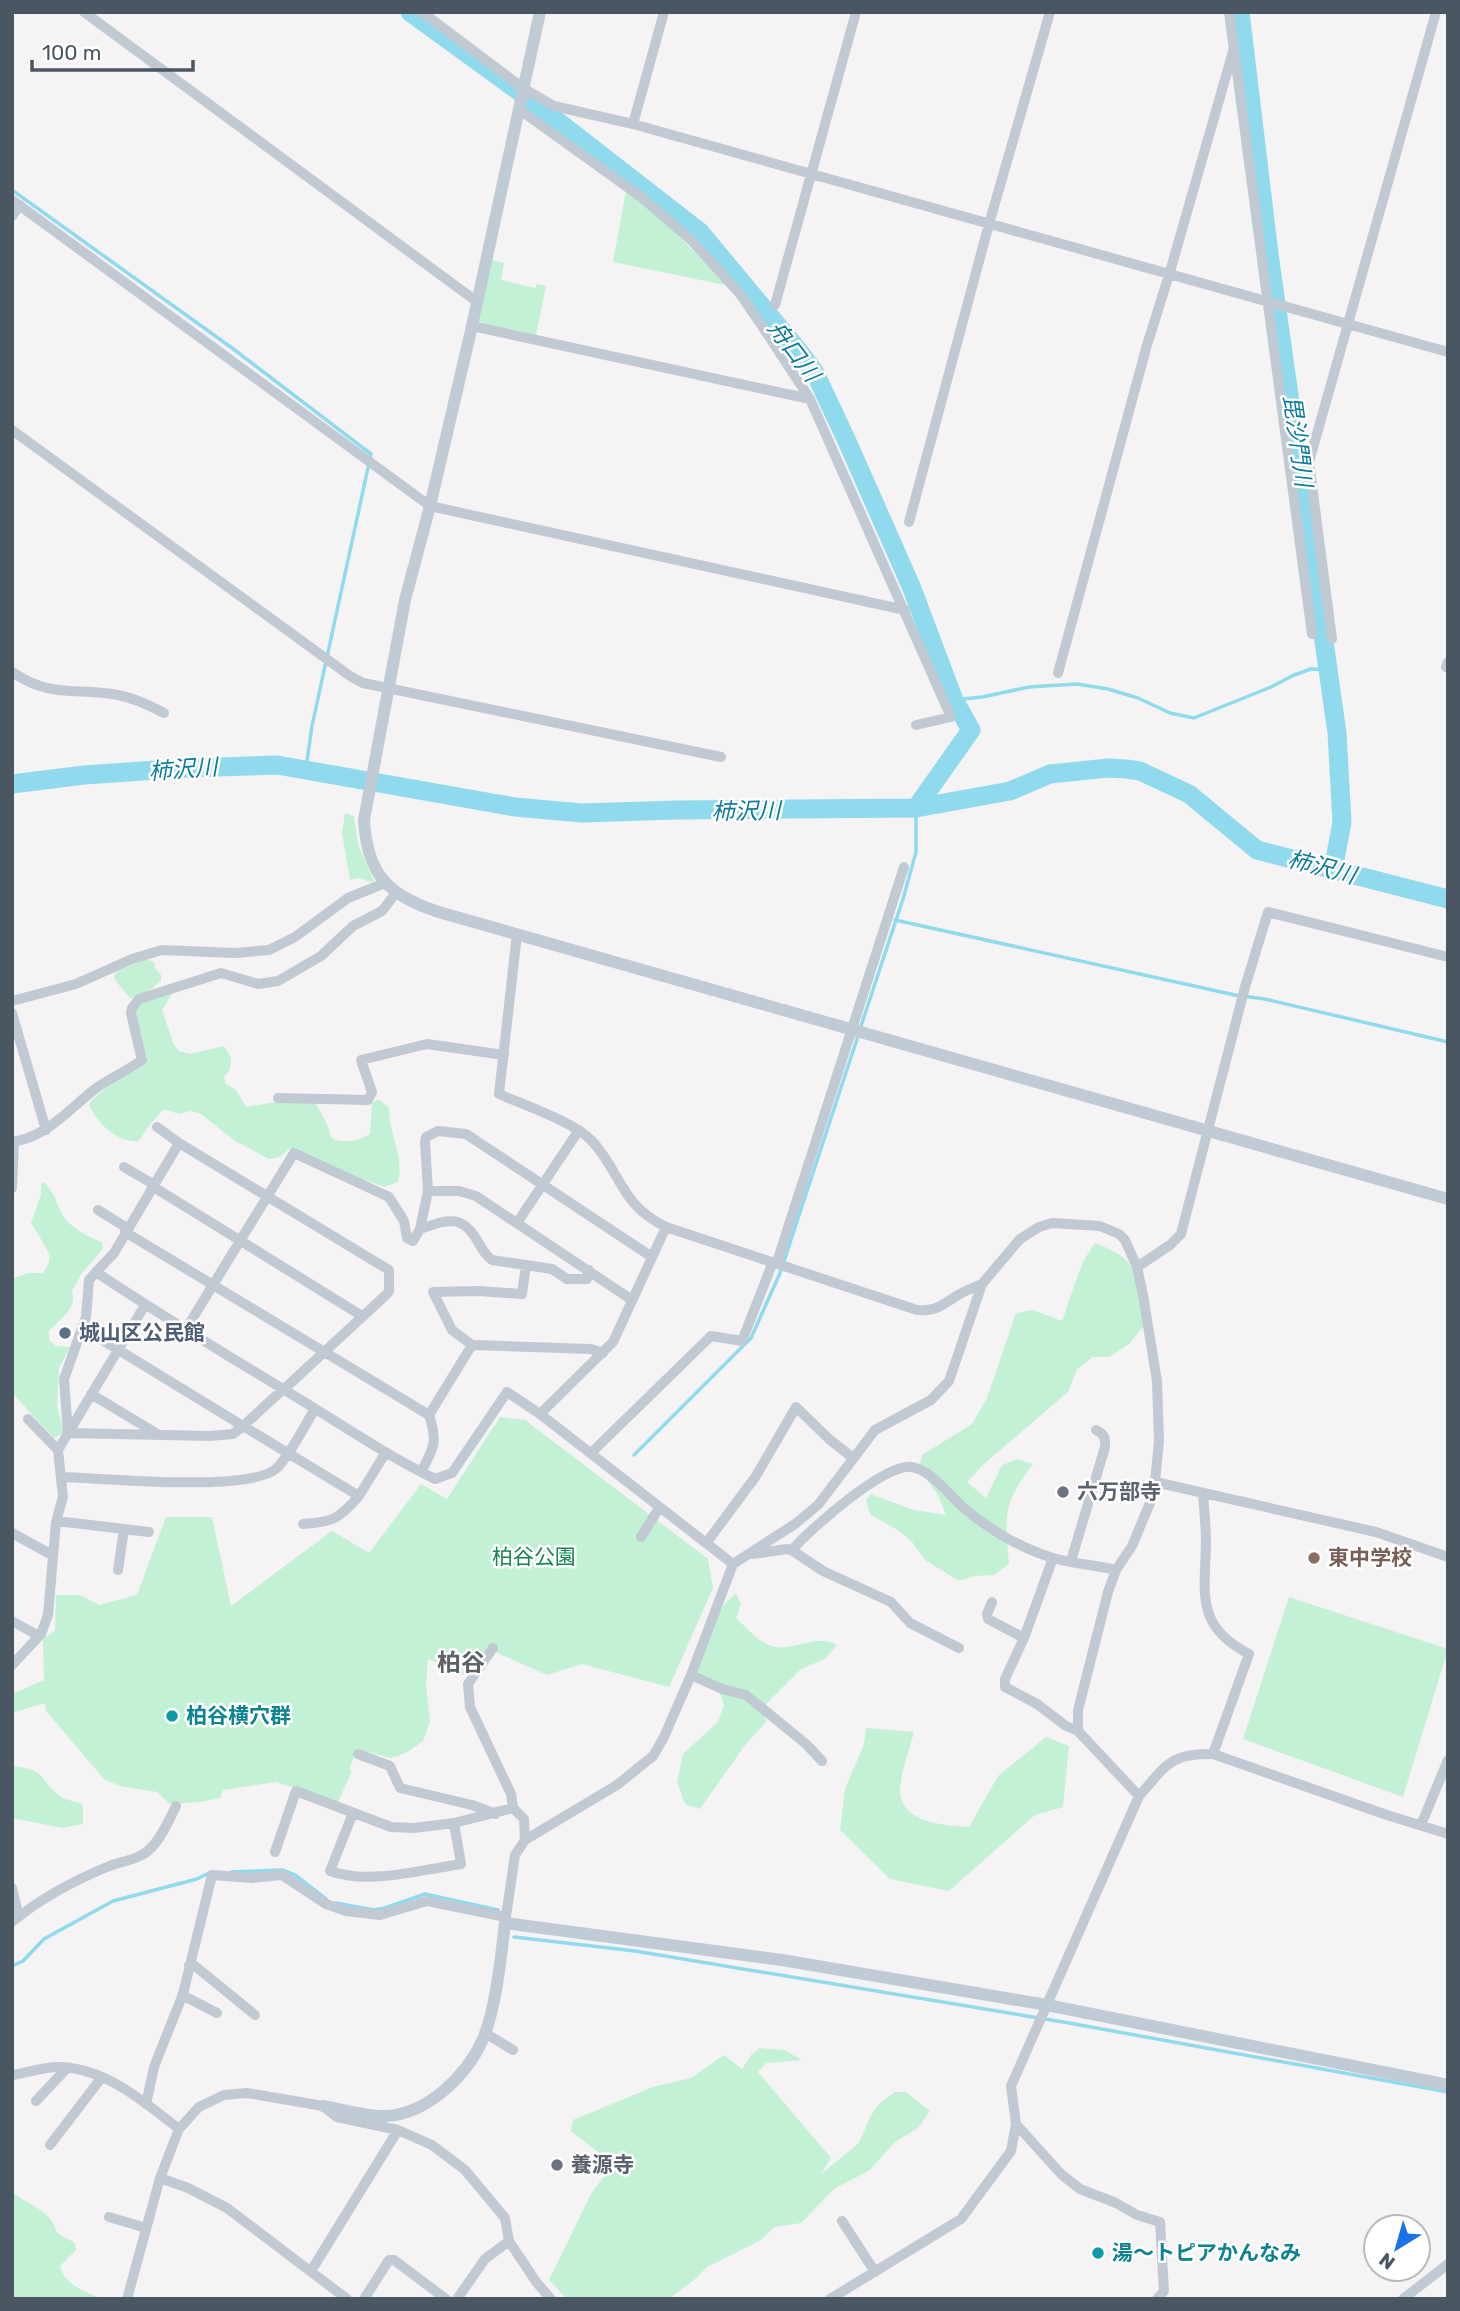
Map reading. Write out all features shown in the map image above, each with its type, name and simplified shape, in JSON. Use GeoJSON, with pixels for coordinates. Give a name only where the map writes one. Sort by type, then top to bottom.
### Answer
{"type":"FeatureCollection","features":[{"type":"Feature","properties":{"kind":"street"},"geometry":{"type":"LineString","coordinates":[[85,12],[476,301]]}},
{"type":"Feature","properties":{"kind":"street"},"geometry":{"type":"LineString","coordinates":[[422,12],[523,88],[554,106],[633,124],[811,176],[1448,352]]}},
{"type":"Feature","properties":{"kind":"street"},"geometry":{"type":"LineString","coordinates":[[540,12],[472,326],[405,600],[364,820],[369,853],[385,883],[396,893],[422,907],[1448,1199]]}},
{"type":"Feature","properties":{"kind":"street"},"geometry":{"type":"LineString","coordinates":[[633,124],[664,12]]}},
{"type":"Feature","properties":{"kind":"street"},"geometry":{"type":"LineString","coordinates":[[775,305],[856,12]]}},
{"type":"Feature","properties":{"kind":"street"},"geometry":{"type":"LineString","coordinates":[[909,522],[989,224],[1050,12]]}},
{"type":"Feature","properties":{"kind":"street"},"geometry":{"type":"LineString","coordinates":[[1229,12],[1312,634]]}},
{"type":"Feature","properties":{"kind":"street"},"geometry":{"type":"LineString","coordinates":[[1332,639],[1309,462],[1436,12]]}},
{"type":"Feature","properties":{"kind":"street"},"geometry":{"type":"LineString","coordinates":[[1058,673],[1147,345],[1234,48]]}},
{"type":"Feature","properties":{"kind":"street"},"geometry":{"type":"LineString","coordinates":[[520,110],[641,197],[691,240],[740,294],[775,344],[810,399],[951,717],[916,725]]}},
{"type":"Feature","properties":{"kind":"street"},"geometry":{"type":"LineString","coordinates":[[12,216],[16,203],[430,506],[905,610]]}},
{"type":"Feature","properties":{"kind":"street"},"geometry":{"type":"LineString","coordinates":[[472,326],[810,399]]}},
{"type":"Feature","properties":{"kind":"street"},"geometry":{"type":"LineString","coordinates":[[12,429],[363,683],[388,686],[721,757]]}},
{"type":"Feature","properties":{"kind":"street"},"geometry":{"type":"LineString","coordinates":[[12,671],[27,682],[42,688],[116,695],[141,702],[164,713]]}},
{"type":"Feature","properties":{"kind":"street"},"geometry":{"type":"LineString","coordinates":[[591,1453],[711,1336],[742,1341],[775,1262],[904,867]]}},
{"type":"Feature","properties":{"kind":"street"},"geometry":{"type":"LineString","coordinates":[[12,1001],[76,984],[132,959],[162,950],[235,953],[269,950],[295,937],[348,898],[385,883]]}},
{"type":"Feature","properties":{"kind":"street"},"geometry":{"type":"LineString","coordinates":[[12,1188],[13,1142],[46,1130],[95,1089],[142,1060],[131,1013],[139,999],[221,973],[258,984],[278,981],[321,956],[353,926],[382,911],[396,893]]}},
{"type":"Feature","properties":{"kind":"street"},"geometry":{"type":"LineString","coordinates":[[1137,1267],[1170,1245],[1181,1234],[1245,987],[1268,912],[1448,957]]}},
{"type":"Feature","properties":{"kind":"street"},"geometry":{"type":"LineString","coordinates":[[517,934],[499,1094],[579,1130],[592,1141],[627,1197],[653,1220],[666,1227],[927,1311],[942,1307],[955,1296],[982,1284]]}},
{"type":"Feature","properties":{"kind":"street"},"geometry":{"type":"LineString","coordinates":[[12,1013],[46,1130]]}},
{"type":"Feature","properties":{"kind":"street"},"geometry":{"type":"LineString","coordinates":[[278,1098],[368,1100],[372,1092],[361,1060],[427,1044],[504,1055]]}},
{"type":"Feature","properties":{"kind":"street"},"geometry":{"type":"LineString","coordinates":[[68,1433],[210,1437],[233,1434],[389,1291],[388,1270],[157,1127]]}},
{"type":"Feature","properties":{"kind":"street"},"geometry":{"type":"LineString","coordinates":[[517,1223],[579,1130]]}},
{"type":"Feature","properties":{"kind":"street"},"geometry":{"type":"LineString","coordinates":[[186,1329],[294,1153],[389,1197],[404,1221],[410,1240],[416,1238],[420,1229],[428,1191],[425,1142],[430,1133],[438,1131],[466,1134],[652,1257]]}},
{"type":"Feature","properties":{"kind":"street"},"geometry":{"type":"LineString","coordinates":[[68,1433],[64,1379],[86,1317],[89,1280],[114,1254],[179,1143]]}},
{"type":"Feature","properties":{"kind":"street"},"geometry":{"type":"LineString","coordinates":[[124,1167],[362,1316]]}},
{"type":"Feature","properties":{"kind":"street"},"geometry":{"type":"LineString","coordinates":[[428,1191],[467,1192],[632,1300]]}},
{"type":"Feature","properties":{"kind":"street"},"geometry":{"type":"LineString","coordinates":[[99,1210],[213,1285],[429,1415],[436,1440],[421,1472]]}},
{"type":"Feature","properties":{"kind":"street"},"geometry":{"type":"LineString","coordinates":[[420,1229],[449,1221],[462,1223],[468,1225],[488,1258],[552,1269],[567,1279],[587,1279],[589,1270]]}},
{"type":"Feature","properties":{"kind":"street"},"geometry":{"type":"LineString","coordinates":[[127,2299],[160,2178],[179,2129],[199,2107],[224,2095],[247,2093],[385,2116],[409,2111],[431,2100],[464,2069],[485,2033],[502,1951],[515,1855],[525,1840],[617,1785],[653,1756],[691,1675],[733,1564],[818,1505],[875,1430],[931,1400],[949,1381],[982,1284],[1020,1239],[1052,1223],[1100,1226],[1112,1230],[1125,1240],[1137,1267],[1158,1390],[1159,1426],[1155,1482],[1144,1521],[1116,1570],[1078,1710],[1078,1731]]}},
{"type":"Feature","properties":{"kind":"street"},"geometry":{"type":"LineString","coordinates":[[540,1414],[616,1337],[666,1227]]}},
{"type":"Feature","properties":{"kind":"street"},"geometry":{"type":"LineString","coordinates":[[526,1265],[522,1294],[479,1291],[433,1293],[454,1333],[472,1345],[591,1349],[603,1353]]}},
{"type":"Feature","properties":{"kind":"street"},"geometry":{"type":"LineString","coordinates":[[96,1272],[283,1390],[435,1479],[452,1472],[507,1392],[540,1414],[733,1564]]}},
{"type":"Feature","properties":{"kind":"street"},"geometry":{"type":"LineString","coordinates":[[58,1450],[145,1305]]}},
{"type":"Feature","properties":{"kind":"street"},"geometry":{"type":"LineString","coordinates":[[99,1338],[359,1496]]}},
{"type":"Feature","properties":{"kind":"street"},"geometry":{"type":"LineString","coordinates":[[429,1415],[472,1345]]}},
{"type":"Feature","properties":{"kind":"street"},"geometry":{"type":"LineString","coordinates":[[91,1394],[159,1436]]}},
{"type":"Feature","properties":{"kind":"street"},"geometry":{"type":"LineString","coordinates":[[707,1542],[756,1476],[796,1407],[853,1458]]}},
{"type":"Feature","properties":{"kind":"street"},"geometry":{"type":"LineString","coordinates":[[62,1477],[209,1483],[258,1478],[276,1468],[315,1409]]}},
{"type":"Feature","properties":{"kind":"street"},"geometry":{"type":"LineString","coordinates":[[12,1665],[46,1627],[52,1555],[63,1497],[58,1450],[28,1419]]}},
{"type":"Feature","properties":{"kind":"street"},"geometry":{"type":"LineString","coordinates":[[1071,1562],[1105,1447],[1106,1439],[1103,1433],[1096,1430]]}},
{"type":"Feature","properties":{"kind":"street"},"geometry":{"type":"LineString","coordinates":[[303,1524],[328,1522],[343,1515],[359,1496],[386,1452]]}},
{"type":"Feature","properties":{"kind":"street"},"geometry":{"type":"LineString","coordinates":[[792,1550],[816,1525],[870,1484],[896,1469],[911,1467],[927,1474],[981,1522],[1009,1539],[1053,1558],[1116,1570]]}},
{"type":"Feature","properties":{"kind":"street"},"geometry":{"type":"LineString","coordinates":[[1155,1482],[1376,1532],[1448,1558]]}},
{"type":"Feature","properties":{"kind":"street"},"geometry":{"type":"LineString","coordinates":[[1203,1493],[1206,1540],[1204,1597],[1213,1627],[1230,1644],[1249,1654],[1213,1754]]}},
{"type":"Feature","properties":{"kind":"street"},"geometry":{"type":"LineString","coordinates":[[641,1537],[659,1508]]}},
{"type":"Feature","properties":{"kind":"street"},"geometry":{"type":"LineString","coordinates":[[57,1521],[149,1532]]}},
{"type":"Feature","properties":{"kind":"street"},"geometry":{"type":"LineString","coordinates":[[118,1570],[124,1529]]}},
{"type":"Feature","properties":{"kind":"street"},"geometry":{"type":"LineString","coordinates":[[12,1533],[52,1555]]}},
{"type":"Feature","properties":{"kind":"street"},"geometry":{"type":"LineString","coordinates":[[749,1555],[792,1550],[830,1574],[891,1602],[910,1623],[959,1648]]}},
{"type":"Feature","properties":{"kind":"street"},"geometry":{"type":"LineString","coordinates":[[1053,1558],[1024,1638],[1005,1679],[1005,1687],[1037,1704],[1066,1727],[1078,1731],[1139,1796]]}},
{"type":"Feature","properties":{"kind":"street"},"geometry":{"type":"LineString","coordinates":[[992,1602],[987,1614],[989,1619],[1024,1638]]}},
{"type":"Feature","properties":{"kind":"street"},"geometry":{"type":"LineString","coordinates":[[12,1621],[39,1636]]}},
{"type":"Feature","properties":{"kind":"street"},"geometry":{"type":"LineString","coordinates":[[493,1648],[468,1684],[470,1707],[511,1794],[513,1808],[524,1819],[525,1840]]}},
{"type":"Feature","properties":{"kind":"street"},"geometry":{"type":"LineString","coordinates":[[691,1675],[722,1689],[746,1695],[806,1744],[822,1761]]}},
{"type":"Feature","properties":{"kind":"street"},"geometry":{"type":"LineString","coordinates":[[358,1754],[390,1766],[400,1788],[472,1804],[496,1814]]}},
{"type":"Feature","properties":{"kind":"street"},"geometry":{"type":"LineString","coordinates":[[830,2299],[961,2219],[1011,2151],[1016,2124],[1012,2086],[1032,2034],[1139,1796],[1175,1759],[1189,1754],[1213,1754],[1448,1834]]}},
{"type":"Feature","properties":{"kind":"street"},"geometry":{"type":"LineString","coordinates":[[1421,1825],[1448,1760]]}},
{"type":"Feature","properties":{"kind":"street"},"geometry":{"type":"LineString","coordinates":[[275,1852],[296,1791],[391,1826],[414,1828],[454,1823],[513,1808]]}},
{"type":"Feature","properties":{"kind":"street"},"geometry":{"type":"LineString","coordinates":[[12,1888],[15,1919],[58,1891],[107,1867],[144,1854],[157,1841],[176,1806]]}},
{"type":"Feature","properties":{"kind":"street"},"geometry":{"type":"LineString","coordinates":[[353,1813],[330,1871],[345,1877],[369,1877],[461,1864],[454,1823]]}},
{"type":"Feature","properties":{"kind":"street"},"geometry":{"type":"LineString","coordinates":[[146,2104],[154,2067],[182,1995],[212,1875],[252,1878],[282,1875],[326,1904],[346,1911],[380,1915],[427,1901],[505,1920],[782,1961],[1448,2085]]}},
{"type":"Feature","properties":{"kind":"street"},"geometry":{"type":"LineString","coordinates":[[189,1965],[195,1966],[255,2015]]}},
{"type":"Feature","properties":{"kind":"street"},"geometry":{"type":"LineString","coordinates":[[182,1995],[217,2013]]}},
{"type":"Feature","properties":{"kind":"street"},"geometry":{"type":"LineString","coordinates":[[485,2033],[513,2050]]}},
{"type":"Feature","properties":{"kind":"street"},"geometry":{"type":"LineString","coordinates":[[12,2075],[47,2067],[67,2068],[102,2077],[117,2083],[179,2129]]}},
{"type":"Feature","properties":{"kind":"street"},"geometry":{"type":"LineString","coordinates":[[36,2101],[67,2068]]}},
{"type":"Feature","properties":{"kind":"street"},"geometry":{"type":"LineString","coordinates":[[50,2146],[102,2077]]}},
{"type":"Feature","properties":{"kind":"street"},"geometry":{"type":"LineString","coordinates":[[323,2106],[337,2117],[398,2130],[432,2145],[465,2170],[505,2218],[509,2241],[551,2299]]}},
{"type":"Feature","properties":{"kind":"street"},"geometry":{"type":"LineString","coordinates":[[1016,2124],[1061,2174],[1080,2189],[1116,2203],[1137,2215],[1160,2222],[1164,2291],[1157,2299]]}},
{"type":"Feature","properties":{"kind":"street"},"geometry":{"type":"LineString","coordinates":[[311,2272],[398,2130]]}},
{"type":"Feature","properties":{"kind":"street"},"geometry":{"type":"LineString","coordinates":[[160,2178],[188,2188],[227,2208],[346,2299]]}},
{"type":"Feature","properties":{"kind":"street"},"geometry":{"type":"LineString","coordinates":[[109,2217],[146,2228]]}},
{"type":"Feature","properties":{"kind":"street"},"geometry":{"type":"LineString","coordinates":[[842,2221],[875,2272]]}},
{"type":"Feature","properties":{"kind":"street"},"geometry":{"type":"LineString","coordinates":[[457,2299],[485,2259],[509,2241]]}},
{"type":"Feature","properties":{"kind":"street"},"geometry":{"type":"LineString","coordinates":[[364,2299],[389,2260],[394,2260],[446,2299]]}},
{"type":"Feature","properties":{"kind":"street"},"geometry":{"type":"LineString","coordinates":[[1403,2299],[1448,2264]]}},
{"type":"Feature","properties":{"kind":"green space"},"geometry":{"type":"Polygon","coordinates":[[[626,191],[669,226],[725,285],[613,262],[626,191]]]}},
{"type":"Feature","properties":{"kind":"green space"},"geometry":{"type":"Polygon","coordinates":[[[492,260],[504,263],[501,280],[535,288],[537,284],[546,286],[536,335],[479,322],[492,260]]]}},
{"type":"Feature","properties":{"kind":"green space"},"geometry":{"type":"Polygon","coordinates":[[[345,813],[354,816],[358,845],[374,881],[359,878],[350,880],[342,833],[345,813]]]}},
{"type":"Feature","properties":{"kind":"green space"},"geometry":{"type":"Polygon","coordinates":[[[145,959],[154,962],[161,981],[142,995],[130,998],[114,976],[118,971],[145,959]]]}},
{"type":"Feature","properties":{"kind":"green space"},"geometry":{"type":"Polygon","coordinates":[[[173,992],[162,1010],[174,1045],[179,1051],[190,1054],[224,1046],[231,1058],[230,1069],[224,1077],[226,1084],[236,1090],[246,1107],[281,1101],[314,1102],[331,1138],[346,1141],[370,1134],[372,1103],[379,1099],[389,1108],[398,1155],[398,1182],[384,1187],[342,1172],[308,1154],[289,1149],[280,1157],[269,1159],[235,1141],[201,1114],[191,1111],[179,1114],[164,1109],[139,1141],[123,1139],[109,1130],[89,1105],[124,1073],[136,1071],[147,1058],[135,1010],[140,1003],[173,992]]]}},
{"type":"Feature","properties":{"kind":"green space"},"geometry":{"type":"Polygon","coordinates":[[[43,1182],[52,1192],[68,1222],[102,1242],[103,1249],[81,1274],[72,1291],[70,1309],[49,1331],[49,1340],[56,1346],[70,1347],[59,1368],[57,1406],[63,1433],[54,1438],[12,1393],[12,1279],[28,1273],[43,1273],[49,1260],[46,1248],[31,1223],[43,1182]]]}},
{"type":"Feature","properties":{"kind":"green space"},"geometry":{"type":"Polygon","coordinates":[[[1095,1243],[1121,1256],[1131,1267],[1139,1292],[1144,1326],[1129,1344],[1109,1357],[1093,1357],[1077,1369],[1068,1392],[984,1464],[967,1482],[986,1498],[1002,1465],[1018,1459],[1033,1464],[1016,1490],[1008,1511],[1009,1564],[994,1575],[974,1576],[959,1581],[925,1560],[901,1532],[871,1515],[866,1501],[870,1494],[914,1510],[946,1515],[938,1495],[919,1469],[922,1455],[972,1424],[987,1398],[1016,1313],[1033,1310],[1062,1321],[1080,1270],[1095,1243]]]}},
{"type":"Feature","properties":{"kind":"green space","name":"柏谷公園"},"geometry":{"type":"Polygon","coordinates":[[[500,1417],[525,1420],[708,1559],[713,1588],[669,1687],[582,1664],[547,1675],[493,1651],[464,1675],[428,1659],[426,1686],[430,1721],[423,1741],[406,1753],[391,1758],[357,1749],[349,1770],[352,1771],[338,1802],[276,1782],[223,1790],[220,1798],[170,1804],[157,1792],[120,1786],[104,1779],[46,1711],[45,1703],[12,1713],[12,1694],[44,1680],[43,1639],[55,1631],[56,1595],[80,1595],[99,1605],[137,1595],[166,1517],[212,1517],[231,1606],[332,1531],[369,1553],[421,1484],[447,1499],[500,1417]]]}},
{"type":"Feature","properties":{"kind":"green space"},"geometry":{"type":"Polygon","coordinates":[[[736,1593],[741,1604],[736,1618],[765,1643],[785,1647],[821,1641],[837,1645],[825,1659],[801,1669],[762,1708],[766,1722],[745,1745],[700,1809],[685,1804],[677,1782],[683,1754],[718,1722],[724,1705],[718,1687],[695,1677],[714,1621],[736,1593]]]}},
{"type":"Feature","properties":{"kind":"green space"},"geometry":{"type":"Polygon","coordinates":[[[1289,1597],[1448,1649],[1403,1797],[1243,1739],[1289,1597]]]}},
{"type":"Feature","properties":{"kind":"green space"},"geometry":{"type":"Polygon","coordinates":[[[866,1728],[914,1732],[900,1792],[903,1803],[917,1817],[937,1823],[969,1827],[998,1776],[1046,1737],[1069,1746],[1063,1807],[1035,1815],[949,1891],[890,1879],[840,1830],[845,1789],[864,1744],[866,1728]]]}},
{"type":"Feature","properties":{"kind":"green space"},"geometry":{"type":"Polygon","coordinates":[[[12,1766],[32,1770],[60,1796],[83,1804],[83,1824],[63,1828],[12,1818],[12,1766]]]}},
{"type":"Feature","properties":{"kind":"green space"},"geometry":{"type":"Polygon","coordinates":[[[760,2048],[784,2050],[802,2060],[766,2063],[758,2072],[831,2158],[820,2175],[859,2143],[879,2104],[895,2092],[906,2092],[930,2111],[918,2128],[895,2142],[870,2170],[834,2189],[801,2223],[775,2227],[759,2241],[707,2267],[669,2299],[567,2299],[549,2280],[591,2194],[613,2164],[571,2131],[573,2120],[653,2087],[691,2078],[724,2055],[742,2069],[751,2055],[760,2048]]]}},
{"type":"Feature","properties":{"kind":"green space"},"geometry":{"type":"Polygon","coordinates":[[[12,2192],[45,2213],[57,2233],[75,2243],[76,2250],[60,2266],[63,2273],[76,2287],[102,2299],[12,2299],[12,2192]]]}},
{"type":"Feature","properties":{"kind":"waterway","name":"舟口川"},"geometry":{"type":"LineString","coordinates":[[410,12],[516,89],[700,232],[815,373],[911,586],[954,700],[971,730],[916,808]]}},
{"type":"Feature","properties":{"kind":"waterway","name":"毘沙門川"},"geometry":{"type":"LineString","coordinates":[[1240,12],[1269,254],[1337,733],[1342,822],[1333,870]]}},
{"type":"Feature","properties":{"kind":"waterway"},"geometry":{"type":"LineString","coordinates":[[12,190],[232,348],[371,454],[312,726],[306,768]]}},
{"type":"Feature","properties":{"kind":"waterway"},"geometry":{"type":"LineString","coordinates":[[954,700],[1029,687],[1077,684],[1108,689],[1138,698],[1170,713],[1194,718],[1294,675],[1311,669],[1328,670]]}},
{"type":"Feature","properties":{"kind":"waterway","name":"柿沢川"},"geometry":{"type":"LineString","coordinates":[[12,784],[84,775],[277,765],[515,807],[582,813],[916,808],[1010,791],[1050,774],[1108,768],[1126,769],[1140,771],[1189,794],[1257,850],[1448,899]]}},
{"type":"Feature","properties":{"kind":"waterway"},"geometry":{"type":"LineString","coordinates":[[860,1029],[916,852],[916,808]]}},
{"type":"Feature","properties":{"kind":"waterway"},"geometry":{"type":"LineString","coordinates":[[895,920],[1235,995],[1265,999],[1448,1042]]}},
{"type":"Feature","properties":{"kind":"waterway"},"geometry":{"type":"LineString","coordinates":[[634,1455],[751,1338],[780,1273],[858,1036]]}},
{"type":"Feature","properties":{"kind":"waterway"},"geometry":{"type":"LineString","coordinates":[[231,1872],[282,1870],[295,1875],[326,1899]]}},
{"type":"Feature","properties":{"kind":"waterway"},"geometry":{"type":"LineString","coordinates":[[12,1966],[23,1961],[44,1939],[113,1901],[197,1879],[209,1873]]}},
{"type":"Feature","properties":{"kind":"waterway"},"geometry":{"type":"LineString","coordinates":[[336,1903],[374,1910],[425,1894],[498,1910]]}},
{"type":"Feature","properties":{"kind":"waterway"},"geometry":{"type":"LineString","coordinates":[[514,1937],[635,1951],[1069,2023],[1448,2092]]}},
{"type":"Feature","properties":{"kind":"place","name":"城山区公民館"},"geometry":{"type":"Point","coordinates":[65,1333]}},
{"type":"Feature","properties":{"kind":"place","name":"六万部寺"},"geometry":{"type":"Point","coordinates":[1063,1492]}},
{"type":"Feature","properties":{"kind":"place","name":"東中学校"},"geometry":{"type":"Point","coordinates":[1314,1558]}},
{"type":"Feature","properties":{"kind":"place","name":"柏谷横穴群"},"geometry":{"type":"Point","coordinates":[172,1716]}},
{"type":"Feature","properties":{"kind":"place","name":"養源寺"},"geometry":{"type":"Point","coordinates":[557,2165]}},
{"type":"Feature","properties":{"kind":"place","name":"湯～トピアかんなみ"},"geometry":{"type":"Point","coordinates":[1098,2253]}},
{"type":"Feature","properties":{"kind":"district","name":"柏谷"},"geometry":{"type":"Point","coordinates":[461,1663]}}]}
